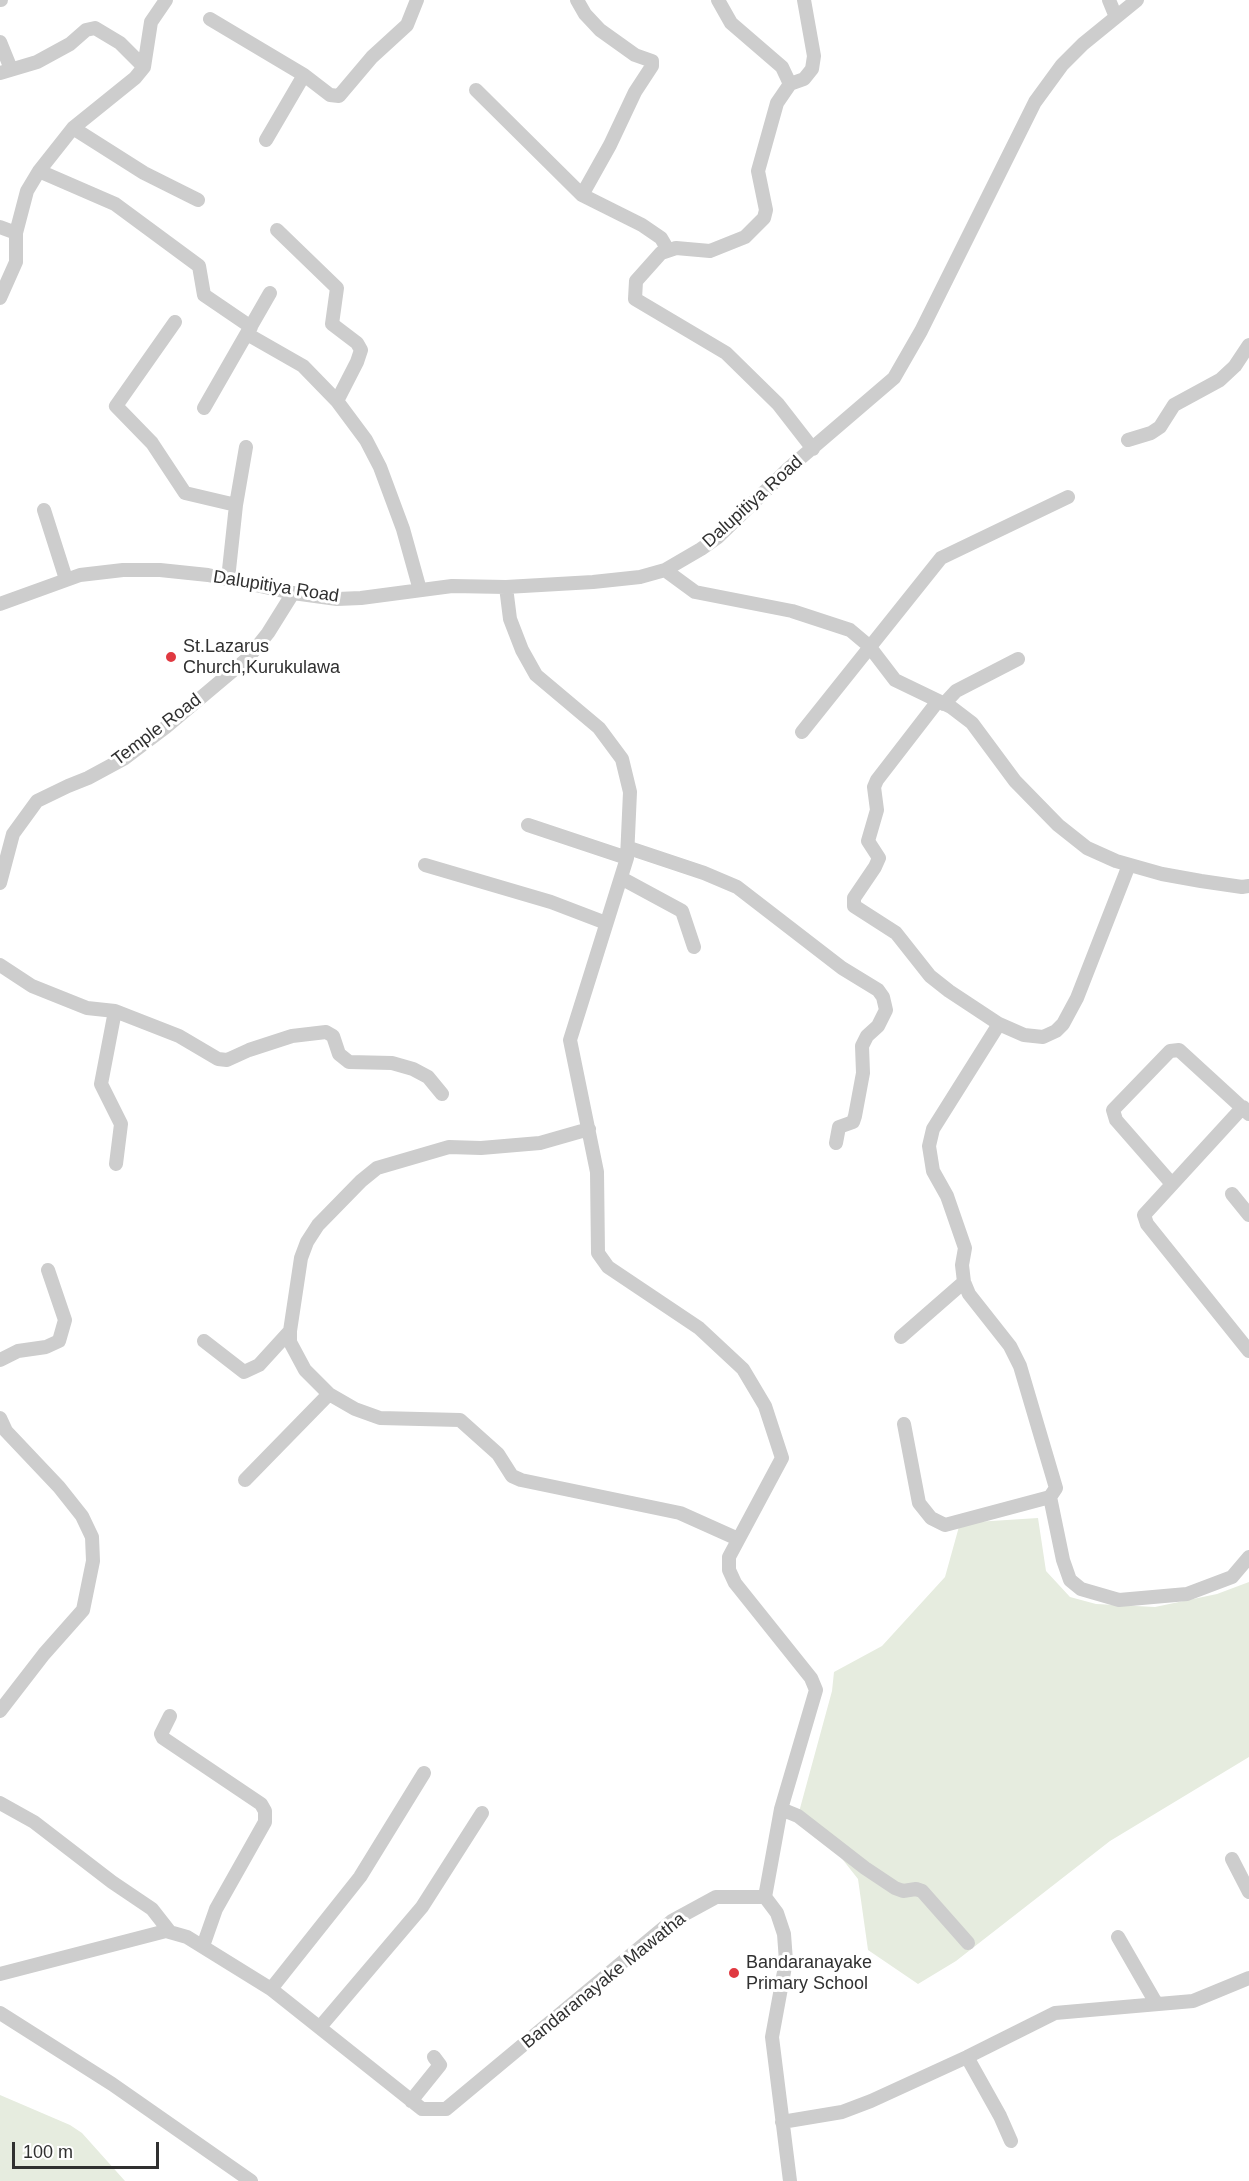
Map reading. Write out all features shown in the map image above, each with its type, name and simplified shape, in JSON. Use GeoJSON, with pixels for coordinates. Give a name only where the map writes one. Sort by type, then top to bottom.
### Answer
{"type":"FeatureCollection","features":[{"type":"Feature","properties":{"kind":"street"},"geometry":{"type":"LineString","coordinates":[[0,298],[15,262],[16,233],[27,191],[39,171],[73,128],[135,78],[144,67],[151,22],[166,0]]}},
{"type":"Feature","properties":{"kind":"street"},"geometry":{"type":"LineString","coordinates":[[210,19],[304,75],[330,95],[339,96],[372,57],[407,25],[417,0]]}},
{"type":"Feature","properties":{"kind":"street"},"geometry":{"type":"LineString","coordinates":[[577,0],[585,14],[600,30],[635,55],[652,61],[652,66],[635,92],[610,145],[582,195]]}},
{"type":"Feature","properties":{"kind":"street"},"geometry":{"type":"LineString","coordinates":[[718,0],[731,23],[782,67],[790,84]]}},
{"type":"Feature","properties":{"kind":"street"},"geometry":{"type":"LineString","coordinates":[[804,0],[814,56],[812,69],[804,79],[790,84],[777,103],[758,171],[766,210],[764,218],[745,237],[710,251],[676,248],[661,253],[636,281],[634,299],[726,353],[778,404],[813,449]]}},
{"type":"Feature","properties":{"kind":"street"},"geometry":{"type":"LineString","coordinates":[[1109,0],[1116,17]]}},
{"type":"Feature","properties":{"kind":"street","name":"Dalupitiya Road"},"geometry":{"type":"LineString","coordinates":[[0,604],[80,575],[132,570],[160,570],[228,579],[293,593],[337,599],[362,598],[452,586],[506,587],[593,582],[640,577],[665,570],[718,537],[894,378],[921,331],[1035,102],[1062,65],[1083,44],[1137,0]]}},
{"type":"Feature","properties":{"kind":"street"},"geometry":{"type":"LineString","coordinates":[[0,42],[6,71],[37,62],[70,44],[86,30],[95,27],[120,43],[144,67]]}},
{"type":"Feature","properties":{"kind":"street"},"geometry":{"type":"LineString","coordinates":[[266,140],[304,75]]}},
{"type":"Feature","properties":{"kind":"street"},"geometry":{"type":"LineString","coordinates":[[476,90],[582,195],[661,237],[668,250]]}},
{"type":"Feature","properties":{"kind":"street"},"geometry":{"type":"LineString","coordinates":[[73,128],[144,173],[198,200]]}},
{"type":"Feature","properties":{"kind":"street"},"geometry":{"type":"LineString","coordinates":[[39,171],[115,204],[199,266],[204,295],[249,330],[303,366],[337,401],[366,440],[380,467],[403,529],[420,590]]}},
{"type":"Feature","properties":{"kind":"street"},"geometry":{"type":"LineString","coordinates":[[0,227],[16,233]]}},
{"type":"Feature","properties":{"kind":"street"},"geometry":{"type":"LineString","coordinates":[[277,230],[337,288],[332,324],[357,343],[361,351],[337,401]]}},
{"type":"Feature","properties":{"kind":"street"},"geometry":{"type":"LineString","coordinates":[[204,408],[270,292]]}},
{"type":"Feature","properties":{"kind":"street"},"geometry":{"type":"LineString","coordinates":[[175,322],[116,406],[152,443],[185,493],[236,505]]}},
{"type":"Feature","properties":{"kind":"street"},"geometry":{"type":"LineString","coordinates":[[1128,440],[1151,433],[1160,427],[1174,405],[1220,380],[1235,366],[1249,345]]}},
{"type":"Feature","properties":{"kind":"street"},"geometry":{"type":"LineString","coordinates":[[228,579],[236,505],[246,447]]}},
{"type":"Feature","properties":{"kind":"street"},"geometry":{"type":"LineString","coordinates":[[802,732],[941,558],[1068,497]]}},
{"type":"Feature","properties":{"kind":"street"},"geometry":{"type":"LineString","coordinates":[[44,510],[66,579]]}},
{"type":"Feature","properties":{"kind":"street"},"geometry":{"type":"LineString","coordinates":[[665,570],[694,591],[792,611],[850,630],[869,646],[895,680],[941,703],[972,723],[1015,781],[1058,825],[1087,848],[1162,874],[1242,887],[1249,886]]}},
{"type":"Feature","properties":{"kind":"street"},"geometry":{"type":"LineString","coordinates":[[506,587],[510,619],[522,650],[536,675],[599,728],[622,759],[630,792],[628,853],[570,1040],[597,1172],[598,1253],[608,1267],[699,1328],[743,1369],[765,1406],[782,1458],[729,1557],[729,1570],[735,1583],[812,1678],[816,1689],[781,1809],[765,1897],[777,1913],[785,1943],[786,1961],[772,2037],[790,2181]]}},
{"type":"Feature","properties":{"kind":"street","name":"Temple Road"},"geometry":{"type":"LineString","coordinates":[[0,883],[13,834],[37,801],[125,758],[166,727],[248,658],[268,633],[293,593]]}},
{"type":"Feature","properties":{"kind":"street"},"geometry":{"type":"LineString","coordinates":[[1017,659],[956,691],[941,703],[877,780],[874,788],[877,810],[868,841],[879,858],[854,898],[854,906],[896,933],[930,976],[949,991],[999,1024],[1024,1035],[1043,1037],[1056,1031],[1063,1024],[1077,998],[1129,864]]}},
{"type":"Feature","properties":{"kind":"street"},"geometry":{"type":"LineString","coordinates":[[528,825],[704,873],[737,887],[842,968],[878,990],[883,997],[886,1010],[878,1026],[867,1036],[862,1046],[863,1073],[853,1122],[839,1128],[836,1143]]}},
{"type":"Feature","properties":{"kind":"street"},"geometry":{"type":"LineString","coordinates":[[425,865],[551,902],[606,922]]}},
{"type":"Feature","properties":{"kind":"street"},"geometry":{"type":"LineString","coordinates":[[621,878],[682,911],[693,947]]}},
{"type":"Feature","properties":{"kind":"street"},"geometry":{"type":"LineString","coordinates":[[0,964],[32,986],[87,1008],[115,1011],[180,1036],[218,1059],[227,1060],[292,1036],[326,1032],[333,1036],[339,1054],[349,1062],[392,1063],[413,1069],[428,1077],[442,1094]]}},
{"type":"Feature","properties":{"kind":"street"},"geometry":{"type":"LineString","coordinates":[[115,1011],[101,1084],[121,1124],[116,1164]]}},
{"type":"Feature","properties":{"kind":"street"},"geometry":{"type":"LineString","coordinates":[[904,1424],[919,1503],[931,1518],[945,1525],[1050,1497],[1056,1488],[1020,1366],[1010,1346],[969,1294],[964,1282],[962,1265],[965,1248],[947,1196],[933,1171],[929,1146],[933,1129],[999,1024]]}},
{"type":"Feature","properties":{"kind":"street"},"geometry":{"type":"LineString","coordinates":[[1172,1184],[1116,1120],[1113,1110],[1170,1051],[1179,1050],[1246,1111],[1144,1215],[1147,1224],[1249,1351]]}},
{"type":"Feature","properties":{"kind":"street"},"geometry":{"type":"LineString","coordinates":[[589,1129],[540,1143],[481,1148],[449,1147],[377,1168],[318,1225],[307,1242],[301,1258],[290,1342],[305,1370],[329,1394],[355,1409],[380,1418],[460,1420],[498,1454],[512,1476],[521,1480],[680,1514],[738,1539]]}},
{"type":"Feature","properties":{"kind":"street"},"geometry":{"type":"LineString","coordinates":[[1232,1194],[1249,1215]]}},
{"type":"Feature","properties":{"kind":"street"},"geometry":{"type":"LineString","coordinates":[[0,1360],[18,1351],[46,1347],[59,1341],[65,1320],[48,1270]]}},
{"type":"Feature","properties":{"kind":"street"},"geometry":{"type":"LineString","coordinates":[[901,1337],[964,1282]]}},
{"type":"Feature","properties":{"kind":"street"},"geometry":{"type":"LineString","coordinates":[[204,1341],[244,1372],[259,1365],[290,1331]]}},
{"type":"Feature","properties":{"kind":"street"},"geometry":{"type":"LineString","coordinates":[[244,1480],[329,1394]]}},
{"type":"Feature","properties":{"kind":"street"},"geometry":{"type":"LineString","coordinates":[[0,1418],[6,1431],[59,1487],[82,1516],[92,1537],[93,1561],[83,1610],[0,1711]]}},
{"type":"Feature","properties":{"kind":"street"},"geometry":{"type":"LineString","coordinates":[[1050,1497],[1063,1560],[1070,1580],[1081,1589],[1119,1600],[1187,1594],[1232,1577],[1249,1557]]}},
{"type":"Feature","properties":{"kind":"street"},"geometry":{"type":"LineString","coordinates":[[170,1716],[161,1734],[163,1738],[261,1804],[265,1811],[265,1822],[216,1909],[203,1947]]}},
{"type":"Feature","properties":{"kind":"street"},"geometry":{"type":"LineString","coordinates":[[271,1989],[360,1877],[424,1773]]}},
{"type":"Feature","properties":{"kind":"street"},"geometry":{"type":"LineString","coordinates":[[0,1803],[34,1822],[112,1882],[152,1909],[170,1932]]}},
{"type":"Feature","properties":{"kind":"street"},"geometry":{"type":"LineString","coordinates":[[781,1809],[798,1816],[865,1868],[895,1888],[903,1891],[916,1889],[922,1891],[968,1943]]}},
{"type":"Feature","properties":{"kind":"street"},"geometry":{"type":"LineString","coordinates":[[320,2027],[422,1906],[482,1813]]}},
{"type":"Feature","properties":{"kind":"street"},"geometry":{"type":"LineString","coordinates":[[1232,1859],[1249,1892]]}},
{"type":"Feature","properties":{"kind":"street","name":"Bandaranayake Mawatha"},"geometry":{"type":"LineString","coordinates":[[170,1932],[187,1937],[271,1989],[422,2109],[446,2109],[672,1921],[716,1897],[765,1897]]}},
{"type":"Feature","properties":{"kind":"street"},"geometry":{"type":"LineString","coordinates":[[0,1974],[23,1966],[155,1933],[170,1932]]}},
{"type":"Feature","properties":{"kind":"street"},"geometry":{"type":"LineString","coordinates":[[1118,1937],[1156,2003]]}},
{"type":"Feature","properties":{"kind":"street"},"geometry":{"type":"LineString","coordinates":[[782,2122],[842,2112],[967,2057],[1055,2013],[1193,2001],[1249,1978]]}},
{"type":"Feature","properties":{"kind":"street"},"geometry":{"type":"LineString","coordinates":[[0,2013],[112,2084],[251,2181]]}},
{"type":"Feature","properties":{"kind":"street"},"geometry":{"type":"LineString","coordinates":[[411,2101],[440,2065],[434,2057]]}},
{"type":"Feature","properties":{"kind":"street"},"geometry":{"type":"LineString","coordinates":[[967,2057],[1000,2116],[1011,2141]]}},
{"type":"Feature","properties":{"kind":"shaded area"},"geometry":{"type":"Polygon","coordinates":[[[1038,1518],[1046,1571],[1070,1597],[1096,1604],[1155,1607],[1217,1594],[1249,1582],[1249,1757],[1110,1841],[956,1961],[918,1984],[868,1950],[858,1879],[813,1822],[799,1812],[832,1691],[834,1672],[882,1646],[945,1577],[960,1523],[1038,1518]]]}},
{"type":"Feature","properties":{"kind":"shaded area"},"geometry":{"type":"Polygon","coordinates":[[[0,2095],[70,2125],[82,2133],[125,2181],[0,2181],[0,2095]]]}},
{"type":"Feature","properties":{"kind":"place","name":"St.Lazarus Church,Kurukulawa"},"geometry":{"type":"Point","coordinates":[171,657]}},
{"type":"Feature","properties":{"kind":"place","name":"Bandaranayake Primary School"},"geometry":{"type":"Point","coordinates":[734,1973]}}]}
